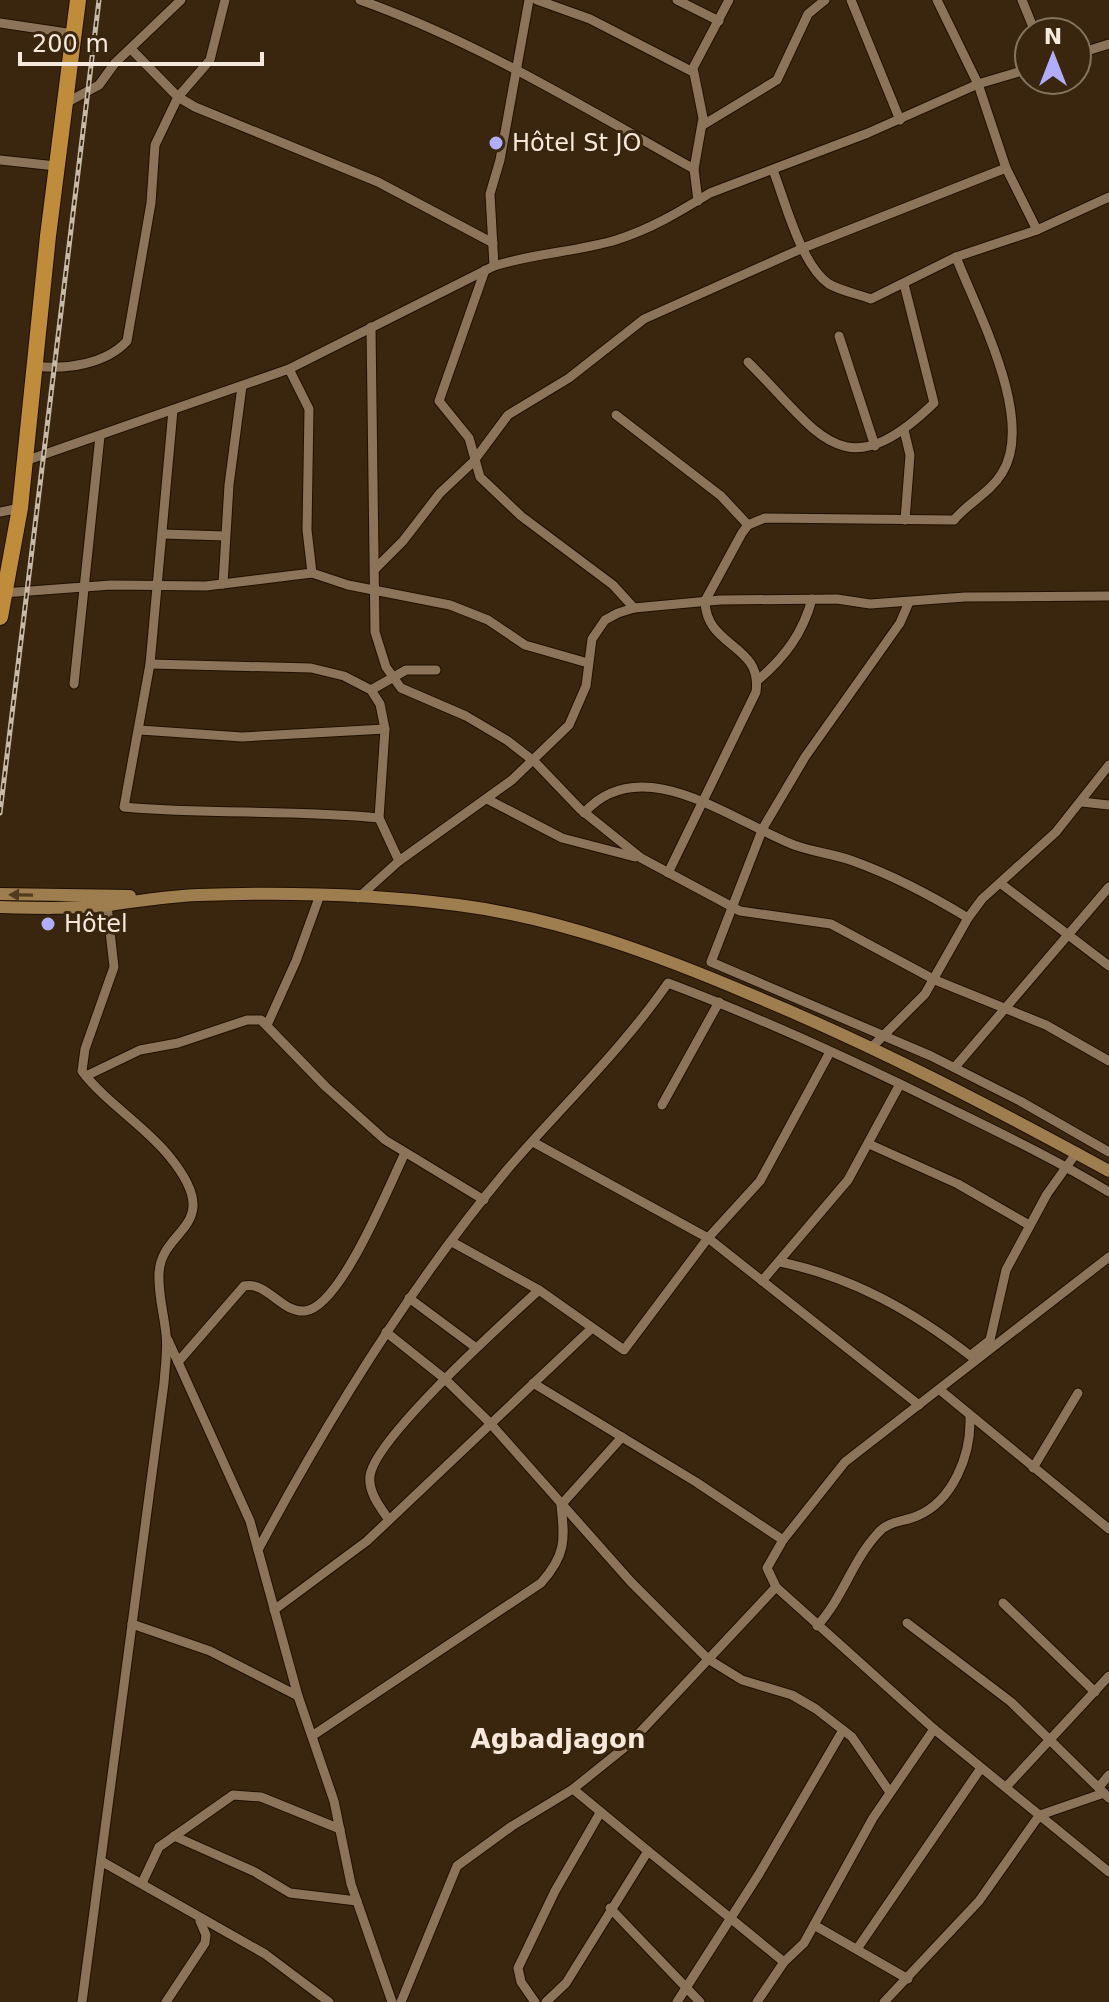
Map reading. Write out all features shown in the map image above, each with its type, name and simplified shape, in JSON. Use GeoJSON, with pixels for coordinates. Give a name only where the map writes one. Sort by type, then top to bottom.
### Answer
{"type":"FeatureCollection","features":[{"type":"Feature","properties":{"kind":"highway"},"geometry":{"type":"LineString","coordinates":[[0,617],[20,508],[56,166],[78,0]]}},
{"type":"Feature","properties":{"kind":"main road"},"geometry":{"type":"LineString","coordinates":[[0,894],[154,898],[320,895],[491,911],[579,932],[678,964],[872,1047],[1109,1171]]}},
{"type":"Feature","properties":{"kind":"main road"},"geometry":{"type":"LineString","coordinates":[[0,907],[107,905],[154,898]]}},
{"type":"Feature","properties":{"kind":"street"},"geometry":{"type":"LineString","coordinates":[[64,104],[99,85],[181,0]]}},
{"type":"Feature","properties":{"kind":"street"},"geometry":{"type":"LineString","coordinates":[[36,366],[63,367],[94,360],[110,355],[127,341],[151,203],[155,145],[178,97],[210,60],[225,0]]}},
{"type":"Feature","properties":{"kind":"street"},"geometry":{"type":"LineString","coordinates":[[360,0],[423,24],[518,70],[694,169]]}},
{"type":"Feature","properties":{"kind":"street"},"geometry":{"type":"LineString","coordinates":[[529,0],[518,70],[490,194],[493,243],[490,268],[439,401],[469,438],[473,462],[480,477],[521,516],[613,585],[634,608]]}},
{"type":"Feature","properties":{"kind":"street"},"geometry":{"type":"LineString","coordinates":[[537,0],[600,24],[693,72]]}},
{"type":"Feature","properties":{"kind":"street"},"geometry":{"type":"LineString","coordinates":[[677,0],[719,21]]}},
{"type":"Feature","properties":{"kind":"street"},"geometry":{"type":"LineString","coordinates":[[698,201],[694,169],[703,125],[693,72],[729,0]]}},
{"type":"Feature","properties":{"kind":"street"},"geometry":{"type":"LineString","coordinates":[[703,125],[777,80],[808,14],[825,0]]}},
{"type":"Feature","properties":{"kind":"street"},"geometry":{"type":"LineString","coordinates":[[851,0],[900,120]]}},
{"type":"Feature","properties":{"kind":"street"},"geometry":{"type":"LineString","coordinates":[[937,0],[978,84],[1006,168],[1037,230]]}},
{"type":"Feature","properties":{"kind":"street"},"geometry":{"type":"LineString","coordinates":[[0,23],[74,34]]}},
{"type":"Feature","properties":{"kind":"street"},"geometry":{"type":"LineString","coordinates":[[131,49],[178,97],[231,123],[378,182],[493,243]]}},
{"type":"Feature","properties":{"kind":"street"},"geometry":{"type":"LineString","coordinates":[[25,461],[289,369],[490,268],[520,258],[613,241],[669,219],[725,187],[900,120],[978,84],[1013,74]]}},
{"type":"Feature","properties":{"kind":"street"},"geometry":{"type":"LineString","coordinates":[[0,160],[56,166]]}},
{"type":"Feature","properties":{"kind":"street"},"geometry":{"type":"LineString","coordinates":[[376,568],[403,541],[440,493],[473,462],[508,415],[569,378],[644,319],[803,248],[1006,168]]}},
{"type":"Feature","properties":{"kind":"street"},"geometry":{"type":"LineString","coordinates":[[773,170],[811,264],[830,285],[871,299],[956,257],[1037,230],[1109,197]]}},
{"type":"Feature","properties":{"kind":"street"},"geometry":{"type":"LineString","coordinates":[[758,680],[750,660],[711,627],[705,601],[748,525],[765,518],[954,520],[993,486],[1010,458],[1012,422],[1001,372],[956,257]]}},
{"type":"Feature","properties":{"kind":"street"},"geometry":{"type":"LineString","coordinates":[[748,362],[829,442],[855,451],[875,446],[904,430],[934,399],[904,284]]}},
{"type":"Feature","properties":{"kind":"street"},"geometry":{"type":"LineString","coordinates":[[371,327],[377,590],[375,632],[392,679],[409,693],[493,731],[535,762],[584,813],[641,858],[668,873],[751,914],[831,924],[935,980],[1006,1006],[1109,1061]]}},
{"type":"Feature","properties":{"kind":"street"},"geometry":{"type":"LineString","coordinates":[[839,336],[875,446]]}},
{"type":"Feature","properties":{"kind":"street"},"geometry":{"type":"LineString","coordinates":[[289,369],[309,409],[307,530],[312,573]]}},
{"type":"Feature","properties":{"kind":"street"},"geometry":{"type":"LineString","coordinates":[[223,584],[225,536],[242,386]]}},
{"type":"Feature","properties":{"kind":"street"},"geometry":{"type":"LineString","coordinates":[[173,410],[150,664],[124,807],[175,813],[278,810],[379,818]]}},
{"type":"Feature","properties":{"kind":"street"},"geometry":{"type":"LineString","coordinates":[[616,415],[721,496],[748,525]]}},
{"type":"Feature","properties":{"kind":"street"},"geometry":{"type":"LineString","coordinates":[[904,430],[910,455],[905,520]]}},
{"type":"Feature","properties":{"kind":"street"},"geometry":{"type":"LineString","coordinates":[[74,684],[100,436]]}},
{"type":"Feature","properties":{"kind":"street"},"geometry":{"type":"LineString","coordinates":[[0,512],[20,508]]}},
{"type":"Feature","properties":{"kind":"street"},"geometry":{"type":"LineString","coordinates":[[163,534],[225,536]]}},
{"type":"Feature","properties":{"kind":"street"},"geometry":{"type":"LineString","coordinates":[[3,593],[223,584],[312,573],[465,610],[488,620],[525,645],[588,663]]}},
{"type":"Feature","properties":{"kind":"street"},"geometry":{"type":"LineString","coordinates":[[358,898],[399,861],[535,762],[569,725],[580,705],[598,628],[605,620],[634,608],[705,601],[812,599],[870,604],[965,597],[1109,596]]}},
{"type":"Feature","properties":{"kind":"street"},"geometry":{"type":"LineString","coordinates":[[668,873],[753,703],[758,680],[790,648],[801,631],[812,599]]}},
{"type":"Feature","properties":{"kind":"street"},"geometry":{"type":"LineString","coordinates":[[909,602],[894,632],[805,757],[763,828],[730,906],[711,962],[955,1067],[1108,1149]]}},
{"type":"Feature","properties":{"kind":"street"},"geometry":{"type":"LineString","coordinates":[[150,664],[311,668],[344,676],[371,690],[380,704],[385,729],[379,818],[399,861]]}},
{"type":"Feature","properties":{"kind":"street"},"geometry":{"type":"LineString","coordinates":[[371,690],[415,668],[436,670]]}},
{"type":"Feature","properties":{"kind":"street"},"geometry":{"type":"LineString","coordinates":[[140,730],[242,737],[385,729]]}},
{"type":"Feature","properties":{"kind":"street"},"geometry":{"type":"LineString","coordinates":[[872,1047],[912,1010],[935,980],[968,918],[1000,883],[1046,842],[1082,802],[1109,765]]}},
{"type":"Feature","properties":{"kind":"street"},"geometry":{"type":"LineString","coordinates":[[584,813],[595,800],[618,787],[670,792],[705,801],[797,846],[872,869],[968,918]]}},
{"type":"Feature","properties":{"kind":"street"},"geometry":{"type":"LineString","coordinates":[[487,799],[562,838],[641,858]]}},
{"type":"Feature","properties":{"kind":"street"},"geometry":{"type":"LineString","coordinates":[[1082,802],[1109,805]]}},
{"type":"Feature","properties":{"kind":"street"},"geometry":{"type":"LineString","coordinates":[[1000,883],[1109,966]]}},
{"type":"Feature","properties":{"kind":"street"},"geometry":{"type":"LineString","coordinates":[[955,1067],[1109,887]]}},
{"type":"Feature","properties":{"kind":"street"},"geometry":{"type":"LineString","coordinates":[[268,1023],[290,976],[320,895]]}},
{"type":"Feature","properties":{"kind":"street"},"geometry":{"type":"LineString","coordinates":[[82,2002],[167,1337],[159,1270],[163,1256],[192,1217],[190,1190],[169,1155],[86,1076],[82,1061],[114,967],[107,905]]}},
{"type":"Feature","properties":{"kind":"street"},"geometry":{"type":"LineString","coordinates":[[258,1550],[409,1298],[484,1200],[614,1053],[668,983],[678,964]]}},
{"type":"Feature","properties":{"kind":"street"},"geometry":{"type":"LineString","coordinates":[[668,983],[719,1002],[900,1084],[1066,1166],[1109,1192]]}},
{"type":"Feature","properties":{"kind":"street"},"geometry":{"type":"LineString","coordinates":[[662,1105],[719,1002]]}},
{"type":"Feature","properties":{"kind":"street"},"geometry":{"type":"LineString","coordinates":[[86,1076],[140,1050],[178,1043],[247,1020],[268,1023],[326,1087],[405,1153],[484,1200]]}},
{"type":"Feature","properties":{"kind":"street"},"geometry":{"type":"LineString","coordinates":[[452,1242],[539,1290],[624,1350],[708,1238],[760,1181],[775,1159],[830,1052]]}},
{"type":"Feature","properties":{"kind":"street"},"geometry":{"type":"LineString","coordinates":[[762,1281],[830,1204],[869,1144],[900,1084]]}},
{"type":"Feature","properties":{"kind":"street"},"geometry":{"type":"LineString","coordinates":[[937,1102],[949,1086]]}},
{"type":"Feature","properties":{"kind":"street"},"geometry":{"type":"LineString","coordinates":[[533,1142],[708,1238],[919,1405]]}},
{"type":"Feature","properties":{"kind":"street"},"geometry":{"type":"LineString","coordinates":[[869,1144],[958,1184],[1029,1225]]}},
{"type":"Feature","properties":{"kind":"street"},"geometry":{"type":"LineString","coordinates":[[1077,1152],[1029,1225],[1004,1277],[990,1340],[940,1390],[845,1462],[783,1540],[767,1568],[767,1575],[817,1626],[934,1729],[1043,1814],[1109,1872]]}},
{"type":"Feature","properties":{"kind":"street"},"geometry":{"type":"LineString","coordinates":[[178,1362],[244,1286],[257,1286],[297,1311],[322,1304],[358,1250],[405,1153]]}},
{"type":"Feature","properties":{"kind":"street"},"geometry":{"type":"LineString","coordinates":[[974,1358],[1109,1257]]}},
{"type":"Feature","properties":{"kind":"street"},"geometry":{"type":"LineString","coordinates":[[780,1262],[831,1275],[881,1297],[974,1358]]}},
{"type":"Feature","properties":{"kind":"street"},"geometry":{"type":"LineString","coordinates":[[389,1520],[371,1489],[373,1462],[475,1347],[539,1290]]}},
{"type":"Feature","properties":{"kind":"street"},"geometry":{"type":"LineString","coordinates":[[409,1298],[475,1347]]}},
{"type":"Feature","properties":{"kind":"street"},"geometry":{"type":"LineString","coordinates":[[274,1610],[341,1563],[592,1328]]}},
{"type":"Feature","properties":{"kind":"street"},"geometry":{"type":"LineString","coordinates":[[386,1332],[445,1379],[490,1423],[561,1505],[708,1659],[742,1680],[792,1695],[843,1730],[866,1754],[889,1791]]}},
{"type":"Feature","properties":{"kind":"street"},"geometry":{"type":"LineString","coordinates":[[167,1337],[228,1468],[258,1550],[298,1696],[340,1829],[357,1901],[392,2002]]}},
{"type":"Feature","properties":{"kind":"street"},"geometry":{"type":"LineString","coordinates":[[533,1383],[783,1540]]}},
{"type":"Feature","properties":{"kind":"street"},"geometry":{"type":"LineString","coordinates":[[940,1390],[970,1418],[1109,1529]]}},
{"type":"Feature","properties":{"kind":"street"},"geometry":{"type":"LineString","coordinates":[[1033,1468],[1078,1393]]}},
{"type":"Feature","properties":{"kind":"street"},"geometry":{"type":"LineString","coordinates":[[817,1626],[836,1601],[851,1567],[881,1529],[922,1513],[956,1476],[970,1446],[970,1418]]}},
{"type":"Feature","properties":{"kind":"street"},"geometry":{"type":"LineString","coordinates":[[312,1736],[541,1583],[557,1565],[563,1546],[561,1505],[622,1437]]}},
{"type":"Feature","properties":{"kind":"street"},"geometry":{"type":"LineString","coordinates":[[401,2002],[457,1866],[512,1826],[573,1789],[658,1716],[776,1587]]}},
{"type":"Feature","properties":{"kind":"street"},"geometry":{"type":"LineString","coordinates":[[1003,1603],[1102,1690]]}},
{"type":"Feature","properties":{"kind":"street"},"geometry":{"type":"LineString","coordinates":[[907,1623],[1011,1702],[1104,1793]]}},
{"type":"Feature","properties":{"kind":"street"},"geometry":{"type":"LineString","coordinates":[[132,1624],[210,1651],[298,1696]]}},
{"type":"Feature","properties":{"kind":"street"},"geometry":{"type":"LineString","coordinates":[[1006,1787],[1102,1690],[1109,1676]]}},
{"type":"Feature","properties":{"kind":"street"},"geometry":{"type":"LineString","coordinates":[[757,2002],[784,1962],[798,1952],[889,1791],[934,1729]]}},
{"type":"Feature","properties":{"kind":"street"},"geometry":{"type":"LineString","coordinates":[[677,2002],[843,1730]]}},
{"type":"Feature","properties":{"kind":"street"},"geometry":{"type":"LineString","coordinates":[[857,1949],[981,1768]]}},
{"type":"Feature","properties":{"kind":"street"},"geometry":{"type":"LineString","coordinates":[[1104,1793],[1109,1775]]}},
{"type":"Feature","properties":{"kind":"street"},"geometry":{"type":"LineString","coordinates":[[573,1789],[784,1962]]}},
{"type":"Feature","properties":{"kind":"street"},"geometry":{"type":"LineString","coordinates":[[142,1883],[159,1847],[233,1795],[245,1793],[297,1810],[340,1829]]}},
{"type":"Feature","properties":{"kind":"street"},"geometry":{"type":"LineString","coordinates":[[884,2002],[908,1979],[935,1944],[979,1901],[1043,1814],[1104,1793]]}},
{"type":"Feature","properties":{"kind":"street"},"geometry":{"type":"LineString","coordinates":[[535,2002],[521,1982],[518,1968],[600,1813]]}},
{"type":"Feature","properties":{"kind":"street"},"geometry":{"type":"LineString","coordinates":[[174,1836],[255,1872],[290,1893],[357,1901]]}},
{"type":"Feature","properties":{"kind":"street"},"geometry":{"type":"LineString","coordinates":[[546,2002],[561,1990],[648,1851]]}},
{"type":"Feature","properties":{"kind":"street"},"geometry":{"type":"LineString","coordinates":[[101,1861],[265,1954],[329,2002]]}},
{"type":"Feature","properties":{"kind":"street"},"geometry":{"type":"LineString","coordinates":[[610,1908],[700,2002]]}},
{"type":"Feature","properties":{"kind":"street"},"geometry":{"type":"LineString","coordinates":[[166,2002],[205,1943],[205,1927],[198,1918]]}},
{"type":"Feature","properties":{"kind":"street"},"geometry":{"type":"LineString","coordinates":[[814,1925],[908,1979]]}},
{"type":"Feature","properties":{"kind":"railway"},"geometry":{"type":"LineString","coordinates":[[0,813],[99,0]]}},
{"type":"Feature","properties":{"kind":"place","name":"Hôtel St JO"},"geometry":{"type":"Point","coordinates":[496,143]}},
{"type":"Feature","properties":{"kind":"place","name":"Hôtel"},"geometry":{"type":"Point","coordinates":[48,924]}},
{"type":"Feature","properties":{"kind":"district","name":"Agbadjagon"},"geometry":{"type":"Point","coordinates":[558,1739]}}]}
